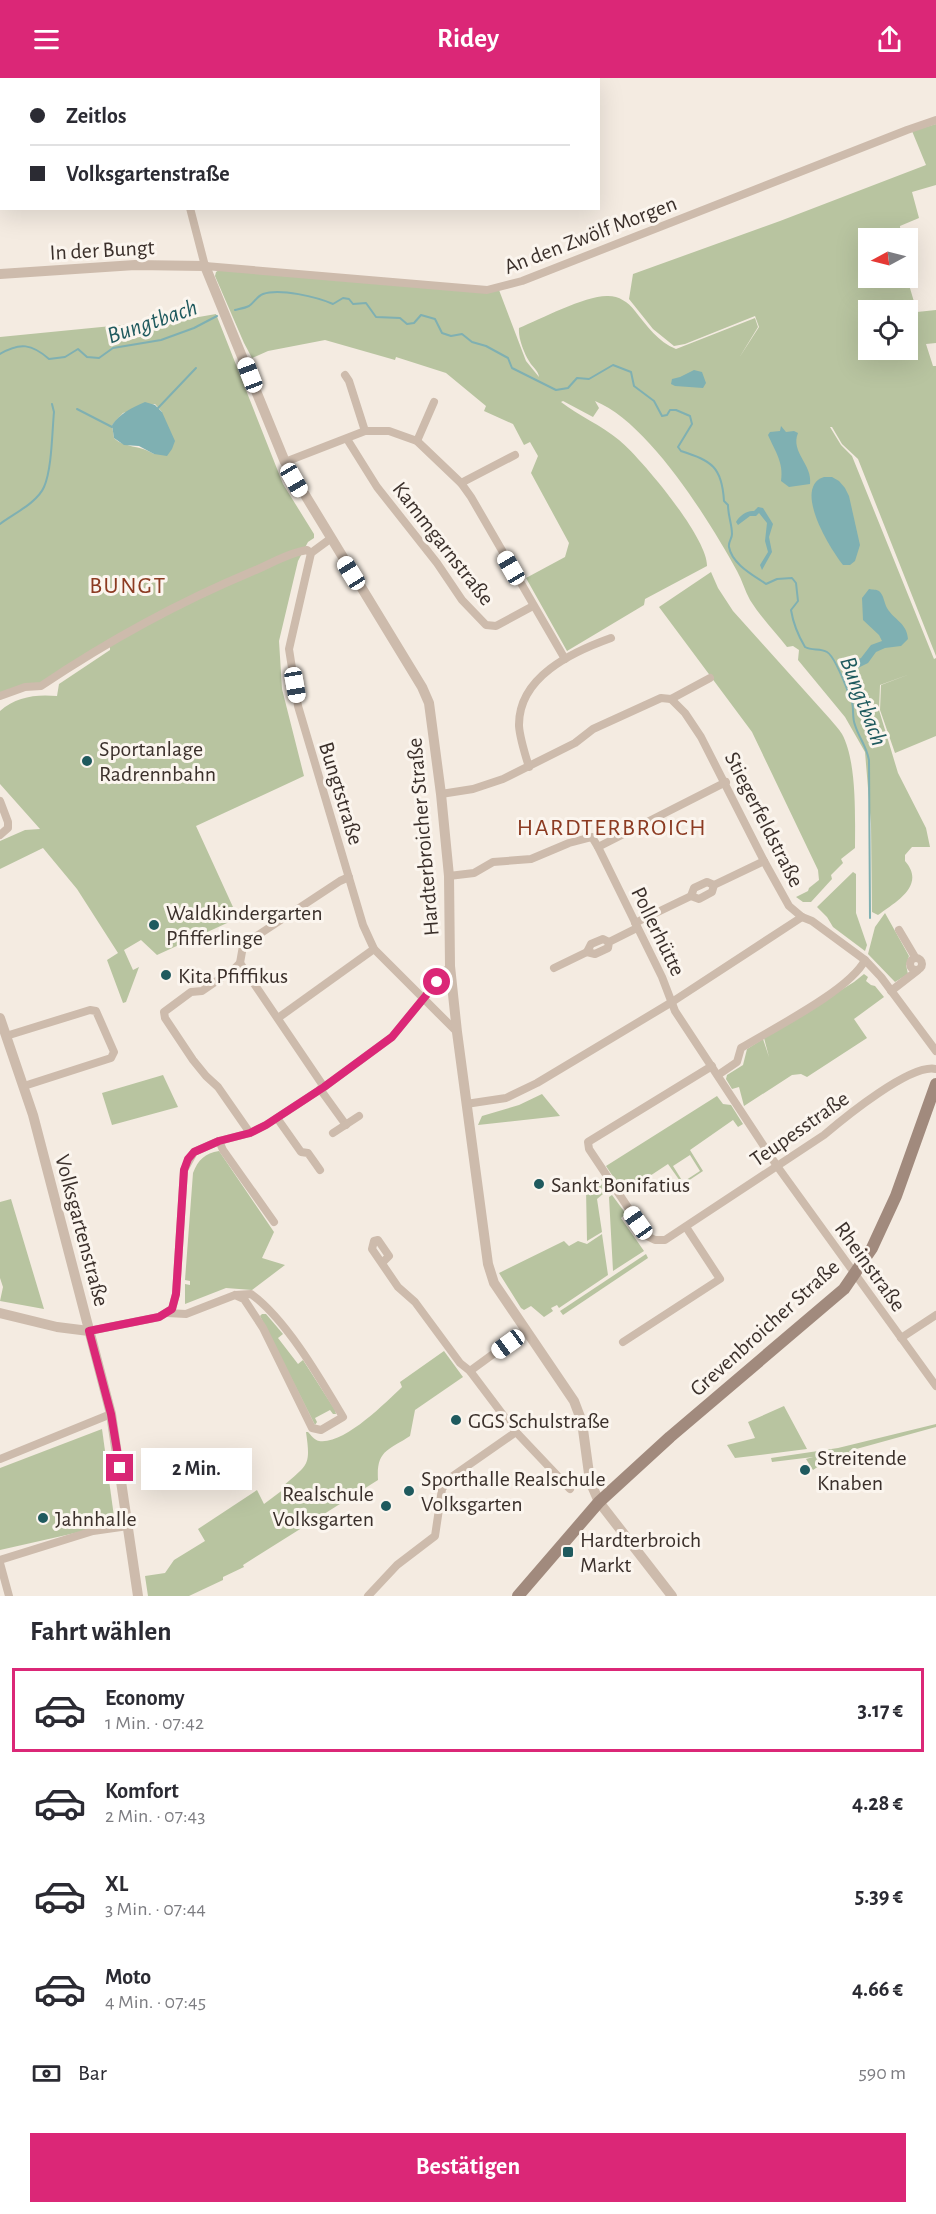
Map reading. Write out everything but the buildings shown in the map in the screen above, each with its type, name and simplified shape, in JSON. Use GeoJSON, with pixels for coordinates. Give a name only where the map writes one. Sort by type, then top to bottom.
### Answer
{"type":"FeatureCollection","features":[{"type":"Feature","properties":{"kind":"main road","name":"Grevenbroicher Straße"},"geometry":{"type":"LineString","coordinates":[[518,1596],[599,1502],[670,1437],[844,1289],[872,1248],[896,1196],[936,1084]]}},
{"type":"Feature","properties":{"kind":"street","name":"An den Zwölf Morgen"},"geometry":{"type":"LineString","coordinates":[[205,266],[466,289],[500,288],[532,278],[936,120]]}},
{"type":"Feature","properties":{"kind":"street"},"geometry":{"type":"LineString","coordinates":[[191,210],[205,266]]}},
{"type":"Feature","properties":{"kind":"street","name":"In der Bungt"},"geometry":{"type":"LineString","coordinates":[[0,274],[135,265],[205,266]]}},
{"type":"Feature","properties":{"kind":"street","name":"Hardterbroicher Straße"},"geometry":{"type":"LineString","coordinates":[[205,266],[285,462],[422,687],[429,703],[449,876],[450,966],[488,1264],[494,1283],[574,1401],[582,1422],[590,1481],[599,1502],[672,1596]]}},
{"type":"Feature","properties":{"kind":"street"},"geometry":{"type":"LineString","coordinates":[[345,375],[365,431]]}},
{"type":"Feature","properties":{"kind":"street"},"geometry":{"type":"LineString","coordinates":[[417,441],[434,402]]}},
{"type":"Feature","properties":{"kind":"street"},"geometry":{"type":"LineString","coordinates":[[285,462],[365,431],[389,431],[417,441],[461,483],[471,497],[565,659]]}},
{"type":"Feature","properties":{"kind":"street","name":"Kammgarnstraße"},"geometry":{"type":"LineString","coordinates":[[347,439],[377,487],[437,563],[462,600],[486,625],[496,626],[533,606]]}},
{"type":"Feature","properties":{"kind":"street"},"geometry":{"type":"LineString","coordinates":[[461,483],[515,454]]}},
{"type":"Feature","properties":{"kind":"street"},"geometry":{"type":"LineString","coordinates":[[0,696],[25,687],[41,686],[138,626],[206,591],[290,554],[307,549],[311,553],[330,539]]}},
{"type":"Feature","properties":{"kind":"street","name":"Bungtstraße"},"geometry":{"type":"LineString","coordinates":[[311,553],[289,649],[298,706],[363,925],[374,949],[457,1032]]}},
{"type":"Feature","properties":{"kind":"street"},"geometry":{"type":"LineString","coordinates":[[529,767],[519,727],[523,705],[532,685],[565,659],[591,645],[611,638]]}},
{"type":"Feature","properties":{"kind":"street"},"geometry":{"type":"LineString","coordinates":[[441,794],[489,785],[580,740],[593,729],[661,698],[671,699],[710,678]]}},
{"type":"Feature","properties":{"kind":"street","name":"Stiegerfeldstraße"},"geometry":{"type":"LineString","coordinates":[[671,699],[685,713],[701,736],[789,906],[865,960],[936,1051]]}},
{"type":"Feature","properties":{"kind":"street"},"geometry":{"type":"LineString","coordinates":[[449,876],[474,873],[493,862],[531,859],[569,843],[592,837],[598,847],[726,782]]}},
{"type":"Feature","properties":{"kind":"street"},"geometry":{"type":"LineString","coordinates":[[0,801],[8,828],[0,835]]}},
{"type":"Feature","properties":{"kind":"street","name":"Pollerhütte"},"geometry":{"type":"LineString","coordinates":[[598,847],[675,1011],[777,1166]]}},
{"type":"Feature","properties":{"kind":"street"},"geometry":{"type":"LineString","coordinates":[[554,968],[587,952],[591,944],[603,939],[609,942],[691,896],[694,888],[707,882],[714,885],[764,861]]}},
{"type":"Feature","properties":{"kind":"street"},"geometry":{"type":"LineString","coordinates":[[250,1133],[218,1087],[194,1060],[165,1018],[164,1012],[191,992],[202,991],[240,963],[243,946],[252,939],[340,881],[349,878]]}},
{"type":"Feature","properties":{"kind":"street"},"geometry":{"type":"LineString","coordinates":[[466,1104],[506,1098],[537,1083],[672,1002],[802,917]]}},
{"type":"Feature","properties":{"kind":"street"},"geometry":{"type":"LineString","coordinates":[[891,992],[918,970],[910,965],[911,959],[915,957],[898,930]]}},
{"type":"Feature","properties":{"kind":"street"},"geometry":{"type":"LineString","coordinates":[[278,1018],[374,949]]}},
{"type":"Feature","properties":{"kind":"street"},"geometry":{"type":"LineString","coordinates":[[718,1075],[737,1062],[741,1048],[843,986],[865,960]]}},
{"type":"Feature","properties":{"kind":"street"},"geometry":{"type":"LineString","coordinates":[[240,963],[346,1125]]}},
{"type":"Feature","properties":{"kind":"street"},"geometry":{"type":"LineString","coordinates":[[0,1313],[57,1327],[89,1331],[159,1317],[167,1313],[175,1304],[184,1170],[188,1159],[194,1152],[219,1141],[250,1133],[277,1118],[392,1037],[450,966]]}},
{"type":"Feature","properties":{"kind":"street"},"geometry":{"type":"LineString","coordinates":[[6,1036],[90,1010],[96,1011],[114,1052],[111,1058],[24,1086]]}},
{"type":"Feature","properties":{"kind":"street","name":"Volksgartenstraße"},"geometry":{"type":"LineString","coordinates":[[0,1018],[24,1086],[55,1196],[111,1414],[138,1596]]}},
{"type":"Feature","properties":{"kind":"street","name":"Teupesstraße"},"geometry":{"type":"LineString","coordinates":[[712,1066],[588,1142],[590,1149],[649,1238],[665,1240],[686,1227],[824,1135],[839,1121],[903,1077],[917,1071],[936,1069]]}},
{"type":"Feature","properties":{"kind":"street"},"geometry":{"type":"LineString","coordinates":[[333,1133],[359,1116]]}},
{"type":"Feature","properties":{"kind":"street"},"geometry":{"type":"LineString","coordinates":[[277,1118],[301,1152],[308,1153],[320,1170]]}},
{"type":"Feature","properties":{"kind":"street"},"geometry":{"type":"LineString","coordinates":[[219,1141],[273,1222]]}},
{"type":"Feature","properties":{"kind":"street","name":"Rheinstraße"},"geometry":{"type":"LineString","coordinates":[[777,1166],[936,1386]]}},
{"type":"Feature","properties":{"kind":"street"},"geometry":{"type":"LineString","coordinates":[[623,1342],[720,1279],[686,1227]]}},
{"type":"Feature","properties":{"kind":"street"},"geometry":{"type":"LineString","coordinates":[[382,1263],[398,1287],[415,1302],[460,1363],[470,1371],[516,1432],[570,1489]]}},
{"type":"Feature","properties":{"kind":"street"},"geometry":{"type":"LineString","coordinates":[[167,1313],[186,1314],[231,1296],[251,1294],[266,1307],[311,1366],[343,1417],[321,1430],[312,1428],[263,1328],[244,1299],[231,1296]]}},
{"type":"Feature","properties":{"kind":"street"},"geometry":{"type":"LineString","coordinates":[[254,1315],[266,1307]]}},
{"type":"Feature","properties":{"kind":"street"},"geometry":{"type":"LineString","coordinates":[[901,1338],[936,1315]]}},
{"type":"Feature","properties":{"kind":"street"},"geometry":{"type":"LineString","coordinates":[[470,1371],[526,1330]]}},
{"type":"Feature","properties":{"kind":"street"},"geometry":{"type":"LineString","coordinates":[[0,1459],[111,1414]]}},
{"type":"Feature","properties":{"kind":"street"},"geometry":{"type":"LineString","coordinates":[[368,1596],[397,1565],[435,1536],[442,1489],[458,1472],[516,1432]]}},
{"type":"Feature","properties":{"kind":"street"},"geometry":{"type":"LineString","coordinates":[[9,1596],[0,1561],[93,1531],[128,1526]]}},
{"type":"Feature","properties":{"kind":"green space"},"geometry":{"type":"Polygon","coordinates":[[[936,124],[936,185],[912,192],[919,218],[900,226],[900,228],[858,228],[858,288],[910,288],[913,300],[858,300],[858,360],[918,360],[918,312],[936,310],[936,343],[926,344],[933,366],[936,366],[936,656],[858,459],[842,444],[830,427],[841,445],[852,456],[934,659],[936,658],[936,736],[895,753],[880,710],[881,685],[910,674],[880,685],[879,710],[898,773],[926,828],[930,847],[912,847],[905,855],[905,861],[911,870],[911,885],[900,898],[878,915],[872,912],[871,824],[865,752],[845,717],[798,660],[799,650],[793,646],[787,647],[754,606],[739,574],[711,526],[676,475],[636,430],[595,401],[599,408],[593,417],[561,402],[619,440],[642,463],[672,499],[697,537],[707,566],[645,599],[644,605],[567,651],[526,578],[565,557],[569,543],[531,473],[538,456],[530,442],[524,445],[513,424],[484,411],[486,406],[446,373],[396,357],[395,360],[325,340],[268,351],[252,358],[215,276],[216,272],[222,268],[499,290],[526,361],[539,377],[523,350],[519,328],[576,303],[599,297],[612,296],[626,302],[658,338],[676,349],[755,318],[758,327],[739,358],[759,327],[755,316],[685,344],[674,346],[653,329],[629,299],[633,274],[926,165],[912,131],[936,124]]]}},
{"type":"Feature","properties":{"kind":"green space"},"geometry":{"type":"Polygon","coordinates":[[[216,314],[283,484],[314,534],[314,538],[308,542],[298,561],[279,641],[282,689],[304,776],[196,826],[238,918],[157,955],[141,940],[124,950],[133,970],[139,967],[126,1002],[123,1003],[107,960],[118,953],[77,889],[43,848],[0,869],[0,841],[25,830],[40,829],[0,784],[0,711],[13,702],[26,698],[57,696],[59,684],[110,650],[110,643],[41,686],[0,696],[0,337],[216,314]],[[155,404],[123,413],[112,425],[114,438],[154,454],[162,412],[155,404]]]}},
{"type":"Feature","properties":{"kind":"green space"},"geometry":{"type":"Polygon","coordinates":[[[711,572],[733,611],[836,726],[847,745],[853,774],[855,848],[841,859],[843,863],[831,875],[832,879],[811,902],[803,902],[796,897],[808,891],[819,880],[818,870],[752,732],[659,607],[711,572]]]}},
{"type":"Feature","properties":{"kind":"green space"},"geometry":{"type":"Polygon","coordinates":[[[853,872],[856,874],[856,913],[867,945],[865,951],[833,927],[817,907],[853,872]]]}},
{"type":"Feature","properties":{"kind":"green space"},"geometry":{"type":"Polygon","coordinates":[[[885,913],[909,956],[906,965],[908,974],[895,982],[868,954],[875,927],[885,913]]]}},
{"type":"Feature","properties":{"kind":"green space"},"geometry":{"type":"Polygon","coordinates":[[[864,974],[868,977],[866,981],[875,986],[884,997],[854,1019],[867,1038],[807,1077],[801,1074],[792,1075],[744,1106],[739,1087],[732,1089],[726,1079],[727,1075],[743,1065],[747,1049],[763,1039],[769,1057],[764,1038],[864,974]]]}},
{"type":"Feature","properties":{"kind":"green space"},"geometry":{"type":"Polygon","coordinates":[[[163,1075],[178,1107],[112,1125],[102,1093],[163,1075]]]}},
{"type":"Feature","properties":{"kind":"green space"},"geometry":{"type":"Polygon","coordinates":[[[542,1094],[560,1116],[478,1125],[482,1116],[519,1105],[542,1094]]]}},
{"type":"Feature","properties":{"kind":"green space"},"geometry":{"type":"Polygon","coordinates":[[[717,1096],[723,1104],[731,1105],[743,1124],[738,1127],[733,1120],[690,1150],[703,1171],[676,1189],[674,1186],[680,1181],[668,1164],[624,1193],[606,1166],[717,1096]],[[690,1155],[673,1166],[683,1182],[700,1171],[690,1155]]]}},
{"type":"Feature","properties":{"kind":"green space"},"geometry":{"type":"Polygon","coordinates":[[[219,1151],[274,1232],[262,1258],[285,1265],[252,1290],[226,1288],[185,1304],[185,1284],[190,1285],[190,1281],[185,1280],[193,1173],[203,1158],[219,1151]]]}},
{"type":"Feature","properties":{"kind":"green space"},"geometry":{"type":"Polygon","coordinates":[[[602,1179],[609,1189],[597,1199],[602,1232],[587,1241],[586,1189],[602,1179]]]}},
{"type":"Feature","properties":{"kind":"green space"},"geometry":{"type":"Polygon","coordinates":[[[612,1195],[626,1214],[621,1218],[644,1251],[613,1271],[609,1197],[612,1195]]]}},
{"type":"Feature","properties":{"kind":"green space"},"geometry":{"type":"Polygon","coordinates":[[[11,1199],[44,1309],[0,1301],[3,1287],[0,1278],[0,1202],[11,1199]]]}},
{"type":"Feature","properties":{"kind":"green space"},"geometry":{"type":"Polygon","coordinates":[[[602,1234],[608,1275],[559,1308],[557,1305],[551,1308],[553,1311],[544,1317],[531,1306],[524,1310],[521,1308],[499,1273],[564,1241],[569,1246],[578,1241],[587,1244],[602,1234]]]}},
{"type":"Feature","properties":{"kind":"green space"},"geometry":{"type":"Polygon","coordinates":[[[646,1254],[648,1258],[563,1315],[560,1311],[646,1254]]]}},
{"type":"Feature","properties":{"kind":"green space"},"geometry":{"type":"Polygon","coordinates":[[[266,1314],[283,1334],[278,1338],[298,1364],[303,1360],[336,1414],[330,1410],[315,1418],[317,1422],[315,1425],[260,1316],[266,1314]]]}},
{"type":"Feature","properties":{"kind":"green space"},"geometry":{"type":"Polygon","coordinates":[[[444,1351],[463,1377],[415,1410],[410,1436],[385,1452],[379,1462],[378,1480],[243,1565],[244,1567],[223,1577],[223,1580],[189,1596],[148,1596],[145,1576],[165,1573],[174,1560],[205,1541],[198,1529],[257,1490],[264,1504],[284,1489],[282,1487],[306,1464],[308,1452],[306,1432],[319,1441],[329,1440],[352,1430],[402,1387],[400,1382],[444,1351]]]}},
{"type":"Feature","properties":{"kind":"green space"},"geometry":{"type":"Polygon","coordinates":[[[784,1406],[807,1449],[735,1458],[727,1445],[755,1438],[748,1422],[784,1406]]]}},
{"type":"Feature","properties":{"kind":"green space"},"geometry":{"type":"Polygon","coordinates":[[[936,1424],[936,1427],[849,1451],[853,1460],[837,1454],[813,1470],[806,1459],[813,1457],[772,1462],[771,1458],[838,1448],[936,1424]]]}},
{"type":"Feature","properties":{"kind":"green space"},"geometry":{"type":"Polygon","coordinates":[[[102,1429],[115,1524],[0,1550],[0,1468],[102,1429]]]}},
{"type":"Feature","properties":{"kind":"water"},"geometry":{"type":"Polygon","coordinates":[[[694,370],[702,372],[706,383],[703,388],[671,384],[672,379],[694,370]]]}},
{"type":"Feature","properties":{"kind":"water"},"geometry":{"type":"Polygon","coordinates":[[[145,402],[155,405],[162,412],[175,441],[167,456],[154,454],[139,446],[124,445],[114,438],[112,425],[115,421],[127,411],[145,402]]]}},
{"type":"Feature","properties":{"kind":"water"},"geometry":{"type":"Polygon","coordinates":[[[781,426],[786,432],[798,433],[797,446],[808,471],[810,484],[789,487],[781,481],[780,463],[768,435],[770,432],[780,431],[781,426]]]}},
{"type":"Feature","properties":{"kind":"water"},"geometry":{"type":"Polygon","coordinates":[[[824,477],[832,477],[839,481],[849,496],[860,545],[855,561],[850,565],[843,565],[830,546],[817,519],[812,493],[815,483],[824,477]]]}},
{"type":"Feature","properties":{"kind":"water"},"geometry":{"type":"Polygon","coordinates":[[[758,507],[763,508],[773,524],[769,537],[772,552],[762,570],[760,565],[768,552],[765,541],[767,523],[759,513],[756,516],[750,516],[738,525],[736,522],[744,514],[758,507]]]}},
{"type":"Feature","properties":{"kind":"water"},"geometry":{"type":"Polygon","coordinates":[[[869,589],[881,593],[887,608],[903,625],[908,639],[901,646],[876,652],[868,663],[858,668],[851,663],[861,658],[871,645],[882,641],[879,635],[863,620],[862,598],[869,589]]]}},
{"type":"Feature","properties":{"kind":"waterway","name":"Bungtbach"},"geometry":{"type":"LineString","coordinates":[[235,310],[249,306],[263,294],[279,292],[308,296],[333,304],[343,298],[349,299],[353,304],[366,303],[376,317],[400,318],[407,324],[414,323],[421,315],[435,319],[442,333],[451,336],[462,334],[472,342],[486,346],[508,358],[512,368],[556,390],[568,388],[577,378],[589,379],[613,365],[631,372],[634,386],[654,401],[662,416],[667,415],[670,410],[690,416],[692,424],[678,447],[681,451],[708,462],[718,473],[724,501],[728,505],[732,530],[729,545],[734,559],[766,584],[777,579],[792,578],[796,583],[798,601],[791,610],[801,639],[805,647],[824,651],[830,655],[852,702],[854,722],[869,760],[870,918]]}},
{"type":"Feature","properties":{"kind":"waterway","name":"Bungtbach"},"geometry":{"type":"LineString","coordinates":[[0,354],[26,346],[37,350],[49,359],[65,357],[78,349],[87,357],[99,358],[113,348],[161,340],[194,328],[217,316]]}},
{"type":"Feature","properties":{"kind":"waterway"},"geometry":{"type":"LineString","coordinates":[[158,408],[196,368]]}},
{"type":"Feature","properties":{"kind":"waterway"},"geometry":{"type":"LineString","coordinates":[[0,524],[36,498],[44,487],[51,450],[54,412],[52,404]]}},
{"type":"Feature","properties":{"kind":"waterway"},"geometry":{"type":"LineString","coordinates":[[77,409],[112,427]]}},
{"type":"Feature","properties":{"kind":"place","name":"Sportanlage Radrennbahn"},"geometry":{"type":"Point","coordinates":[87,761]}},
{"type":"Feature","properties":{"kind":"place","name":"Waldkindergarten Pfifferlinge"},"geometry":{"type":"Point","coordinates":[154,925]}},
{"type":"Feature","properties":{"kind":"place","name":"Kita Pfiffikus"},"geometry":{"type":"Point","coordinates":[166,975]}},
{"type":"Feature","properties":{"kind":"place","name":"Sankt Bonifatius"},"geometry":{"type":"Point","coordinates":[539,1184]}},
{"type":"Feature","properties":{"kind":"place","name":"GGS Schulstraße"},"geometry":{"type":"Point","coordinates":[456,1420]}},
{"type":"Feature","properties":{"kind":"place","name":"Streitende Knaben"},"geometry":{"type":"Point","coordinates":[805,1470]}},
{"type":"Feature","properties":{"kind":"place","name":"Sporthalle Realschule Volksgarten"},"geometry":{"type":"Point","coordinates":[409,1491]}},
{"type":"Feature","properties":{"kind":"place","name":"Realschule Volksgarten"},"geometry":{"type":"Point","coordinates":[386,1506]}},
{"type":"Feature","properties":{"kind":"place","name":"Jahnhalle"},"geometry":{"type":"Point","coordinates":[43,1518]}},
{"type":"Feature","properties":{"kind":"place","name":"Hardterbroich Markt"},"geometry":{"type":"Point","coordinates":[568,1552]}},
{"type":"Feature","properties":{"kind":"district","name":"BUNGT"},"geometry":{"type":"Point","coordinates":[128,585]}},
{"type":"Feature","properties":{"kind":"district","name":"HARDTERBROICH"},"geometry":{"type":"Point","coordinates":[612,827]}},
{"type":"Feature","properties":{"kind":"route"},"geometry":{"type":"LineString","coordinates":[[120,1468],[111,1414],[89,1331],[159,1317],[172,1309],[175,1304],[184,1170],[188,1159],[194,1152],[219,1141],[250,1133],[266,1125],[324,1087],[392,1037],[437,982]]}}]}
